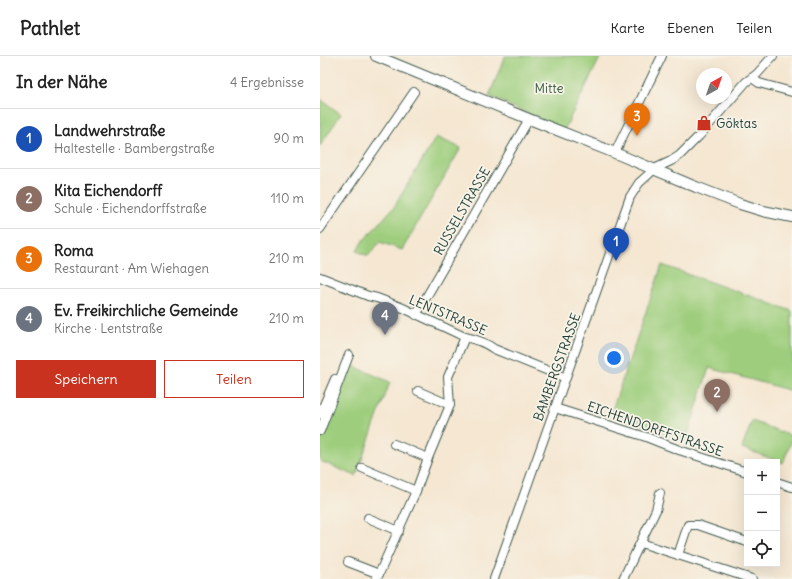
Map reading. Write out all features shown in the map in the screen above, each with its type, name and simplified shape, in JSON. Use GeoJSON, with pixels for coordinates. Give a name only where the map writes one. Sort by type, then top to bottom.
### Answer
{"type":"FeatureCollection","features":[{"type":"Feature","properties":{"kind":"main road"},"geometry":{"type":"LineString","coordinates":[[376,56],[616,153],[696,188],[763,211],[792,217]]}},
{"type":"Feature","properties":{"kind":"street"},"geometry":{"type":"LineString","coordinates":[[616,153],[624,133],[662,56]]}},
{"type":"Feature","properties":{"kind":"street","name":"BAMBERGSTRASSE"},"geometry":{"type":"LineString","coordinates":[[494,579],[630,197],[639,182],[654,169],[678,156],[699,136],[746,82],[757,74],[773,56]]}},
{"type":"Feature","properties":{"kind":"street"},"geometry":{"type":"LineString","coordinates":[[752,78],[759,83],[792,92]]}},
{"type":"Feature","properties":{"kind":"street"},"geometry":{"type":"LineString","coordinates":[[320,229],[414,92]]}},
{"type":"Feature","properties":{"kind":"street","name":"RUSSELSTRASSE"},"geometry":{"type":"LineString","coordinates":[[416,315],[529,119]]}},
{"type":"Feature","properties":{"kind":"street","name":"LENTSTRASSE"},"geometry":{"type":"LineString","coordinates":[[320,277],[403,308],[465,337],[491,346],[494,349],[566,378]]}},
{"type":"Feature","properties":{"kind":"street"},"geometry":{"type":"LineString","coordinates":[[348,562],[378,577],[416,491],[450,405],[448,377],[465,337]]}},
{"type":"Feature","properties":{"kind":"street"},"geometry":{"type":"LineString","coordinates":[[320,431],[349,355]]}},
{"type":"Feature","properties":{"kind":"street"},"geometry":{"type":"LineString","coordinates":[[320,414],[337,375],[343,372]]}},
{"type":"Feature","properties":{"kind":"street"},"geometry":{"type":"LineString","coordinates":[[418,391],[450,405]]}},
{"type":"Feature","properties":{"kind":"street","name":"EICHENDORFFSTRASSE"},"geometry":{"type":"LineString","coordinates":[[555,408],[646,437],[679,450],[744,471]]}},
{"type":"Feature","properties":{"kind":"street"},"geometry":{"type":"LineString","coordinates":[[394,444],[428,458]]}},
{"type":"Feature","properties":{"kind":"street"},"geometry":{"type":"LineString","coordinates":[[362,468],[416,491]]}},
{"type":"Feature","properties":{"kind":"street"},"geometry":{"type":"LineString","coordinates":[[780,483],[792,487]]}},
{"type":"Feature","properties":{"kind":"street"},"geometry":{"type":"LineString","coordinates":[[623,579],[656,510],[660,493]]}},
{"type":"Feature","properties":{"kind":"street"},"geometry":{"type":"LineString","coordinates":[[368,518],[399,531]]}},
{"type":"Feature","properties":{"kind":"street"},"geometry":{"type":"LineString","coordinates":[[678,555],[688,525],[698,525],[744,541]]}},
{"type":"Feature","properties":{"kind":"street"},"geometry":{"type":"LineString","coordinates":[[640,543],[752,579]]}},
{"type":"Feature","properties":{"kind":"green space","name":"Mitte"},"geometry":{"type":"Polygon","coordinates":[[[505,56],[601,56],[564,130],[489,96],[505,56]]]}},
{"type":"Feature","properties":{"kind":"green space"},"geometry":{"type":"Polygon","coordinates":[[[320,99],[341,114],[320,146],[320,99]]]}},
{"type":"Feature","properties":{"kind":"green space"},"geometry":{"type":"Polygon","coordinates":[[[436,137],[461,148],[402,250],[380,242],[368,256],[357,251],[362,242],[394,207],[436,137]]]}},
{"type":"Feature","properties":{"kind":"green space"},"geometry":{"type":"Polygon","coordinates":[[[662,265],[792,311],[792,391],[709,368],[686,441],[611,413],[662,265]]]}},
{"type":"Feature","properties":{"kind":"green space"},"geometry":{"type":"Polygon","coordinates":[[[351,365],[390,382],[356,476],[320,461],[320,441],[351,365]]]}},
{"type":"Feature","properties":{"kind":"green space"},"geometry":{"type":"Polygon","coordinates":[[[752,421],[792,436],[783,463],[780,462],[780,459],[772,459],[742,448],[752,421]]]}},
{"type":"Feature","properties":{"kind":"place","name":"Göktas"},"geometry":{"type":"Point","coordinates":[704,123]}},
{"type":"Feature","properties":{"kind":"place","name":"Roma"},"geometry":{"type":"Point","coordinates":[637,136]}},
{"type":"Feature","properties":{"kind":"place","name":"Landwehrstraße"},"geometry":{"type":"Point","coordinates":[616,261]}},
{"type":"Feature","properties":{"kind":"place","name":"Ev. Freikirchliche Gemeinde"},"geometry":{"type":"Point","coordinates":[385,335]}},
{"type":"Feature","properties":{"kind":"place","name":"Kita Eichendorff"},"geometry":{"type":"Point","coordinates":[717,412]}}]}
